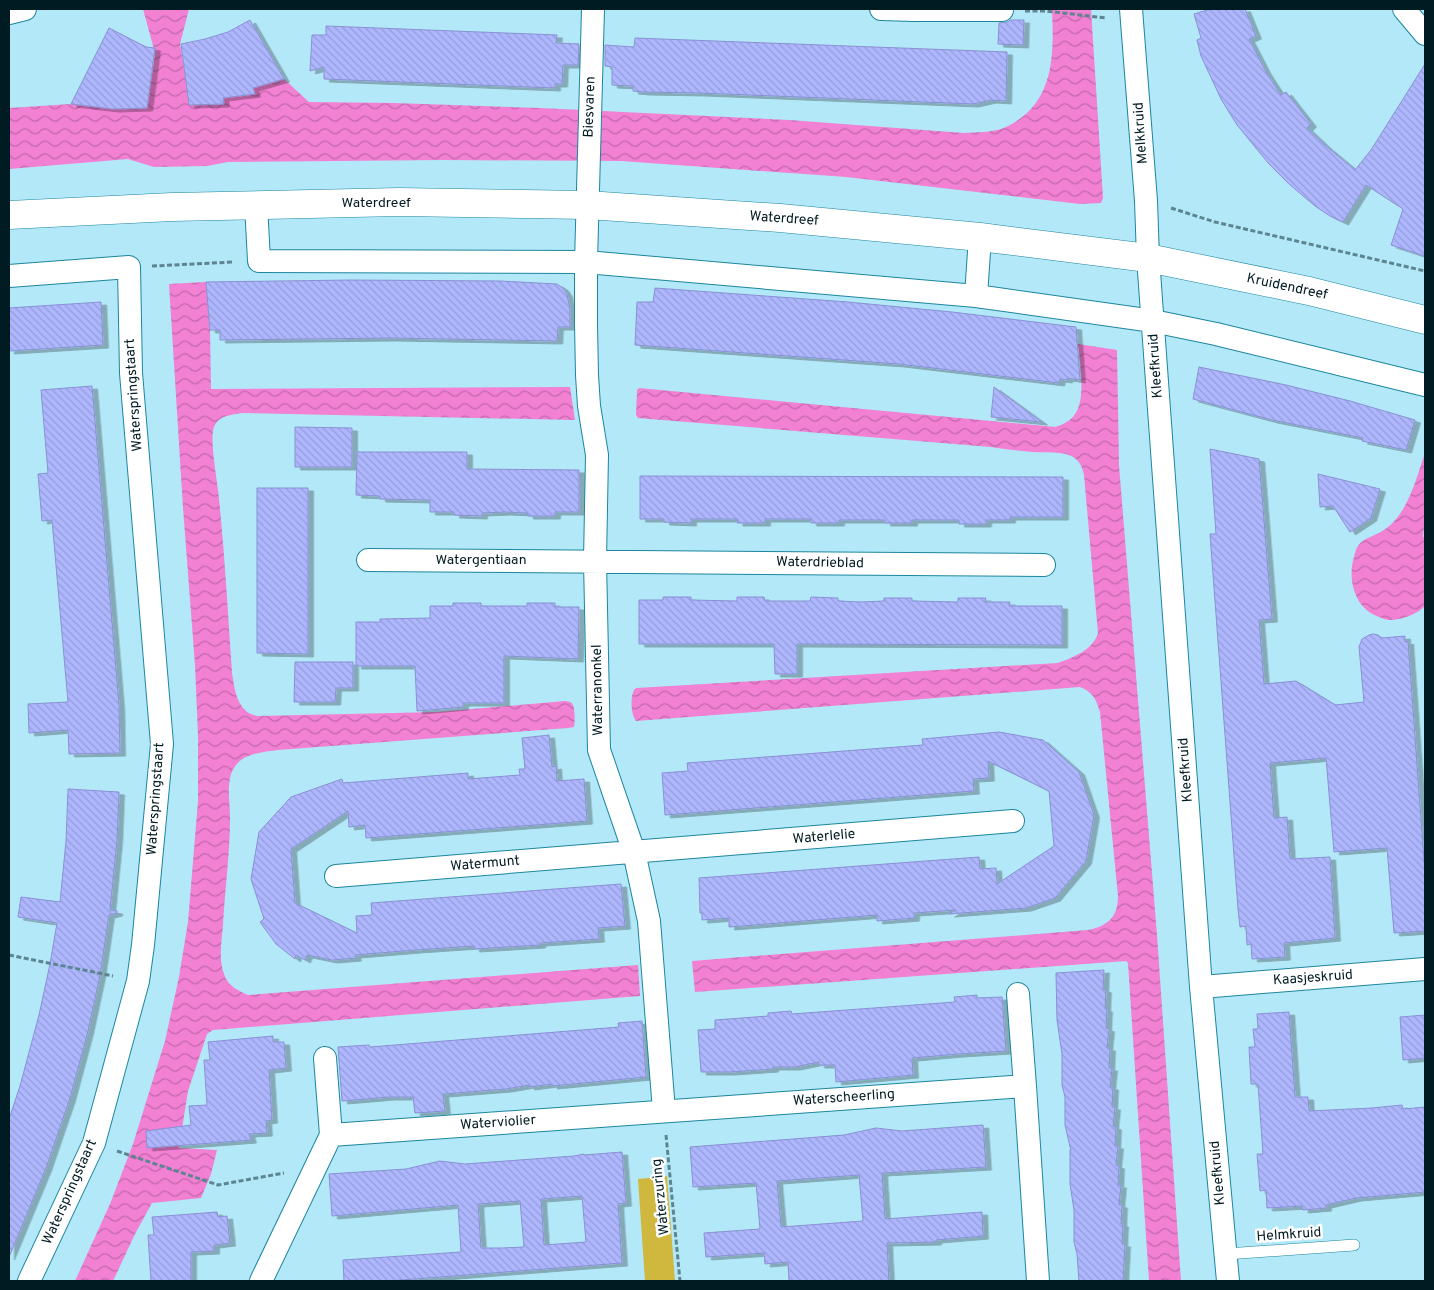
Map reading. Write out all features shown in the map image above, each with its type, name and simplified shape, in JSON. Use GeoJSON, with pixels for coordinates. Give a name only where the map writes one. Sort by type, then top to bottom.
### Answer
{"type":"FeatureCollection","features":[{"type":"Feature","properties":{"kind":"street"},"geometry":{"type":"LineString","coordinates":[[9,12],[24,9]]}},
{"type":"Feature","properties":{"kind":"street","name":"Biesvaren"},"geometry":{"type":"LineString","coordinates":[[587,205],[593,9]]}},
{"type":"Feature","properties":{"kind":"street"},"geometry":{"type":"LineString","coordinates":[[880,9],[1002,10]]}},
{"type":"Feature","properties":{"kind":"street","name":"Melkkruid"},"geometry":{"type":"LineString","coordinates":[[1131,9],[1146,201],[1148,258]]}},
{"type":"Feature","properties":{"kind":"street"},"geometry":{"type":"LineString","coordinates":[[1404,9],[1425,34]]}},
{"type":"Feature","properties":{"kind":"street","name":"Waterdreef"},"geometry":{"type":"LineString","coordinates":[[9,215],[256,204],[400,202],[587,205],[789,219],[980,237],[1148,258]]}},
{"type":"Feature","properties":{"kind":"street"},"geometry":{"type":"LineString","coordinates":[[256,204],[259,260],[586,262],[976,296],[1153,321],[1216,334],[1425,385]]}},
{"type":"Feature","properties":{"kind":"street"},"geometry":{"type":"LineString","coordinates":[[586,262],[587,205]]}},
{"type":"Feature","properties":{"kind":"street"},"geometry":{"type":"LineString","coordinates":[[976,296],[980,237]]}},
{"type":"Feature","properties":{"kind":"street","name":"Kruidendreef"},"geometry":{"type":"LineString","coordinates":[[1148,258],[1309,291],[1425,320]]}},
{"type":"Feature","properties":{"kind":"street","name":"Kleefkruid"},"geometry":{"type":"LineString","coordinates":[[1148,258],[1201,987],[1228,1281]]}},
{"type":"Feature","properties":{"kind":"street","name":"Waterranonkel"},"geometry":{"type":"LineString","coordinates":[[586,262],[587,375],[589,406],[597,455],[595,561],[599,750],[634,852],[649,921],[664,1111]]}},
{"type":"Feature","properties":{"kind":"street"},"geometry":{"type":"LineString","coordinates":[[9,276],[129,267]]}},
{"type":"Feature","properties":{"kind":"street","name":"Waterspringstaart"},"geometry":{"type":"LineString","coordinates":[[29,1281],[94,1143],[138,981],[144,945],[162,744],[131,373],[129,267]]}},
{"type":"Feature","properties":{"kind":"street","name":"Watergentiaan"},"geometry":{"type":"LineString","coordinates":[[368,560],[595,561]]}},
{"type":"Feature","properties":{"kind":"street","name":"Waterdrieblad"},"geometry":{"type":"LineString","coordinates":[[595,561],[1044,565]]}},
{"type":"Feature","properties":{"kind":"street","name":"Waterlelie"},"geometry":{"type":"LineString","coordinates":[[634,852],[1013,821]]}},
{"type":"Feature","properties":{"kind":"street","name":"Watermunt"},"geometry":{"type":"LineString","coordinates":[[336,876],[634,852]]}},
{"type":"Feature","properties":{"kind":"street","name":"Kaasjeskruid"},"geometry":{"type":"LineString","coordinates":[[1201,987],[1425,970]]}},
{"type":"Feature","properties":{"kind":"street"},"geometry":{"type":"LineString","coordinates":[[1018,994],[1038,1281]]}},
{"type":"Feature","properties":{"kind":"street"},"geometry":{"type":"LineString","coordinates":[[261,1281],[331,1135],[325,1058]]}},
{"type":"Feature","properties":{"kind":"street","name":"Waterscheerling"},"geometry":{"type":"LineString","coordinates":[[664,1111],[1025,1086]]}},
{"type":"Feature","properties":{"kind":"street","name":"Waterviolier"},"geometry":{"type":"LineString","coordinates":[[331,1135],[664,1111]]}},
{"type":"Feature","properties":{"kind":"lane","name":"Helmkruid"},"geometry":{"type":"LineString","coordinates":[[1226,1254],[1354,1245]]}},
{"type":"Feature","properties":{"kind":"path"},"geometry":{"type":"LineString","coordinates":[[1046,11],[1109,18]]}},
{"type":"Feature","properties":{"kind":"path"},"geometry":{"type":"LineString","coordinates":[[1146,201],[1215,222],[1425,271]]}},
{"type":"Feature","properties":{"kind":"path"},"geometry":{"type":"LineString","coordinates":[[129,267],[259,260]]}},
{"type":"Feature","properties":{"kind":"path"},"geometry":{"type":"LineString","coordinates":[[9,955],[138,981]]}},
{"type":"Feature","properties":{"kind":"path","name":"Waterzuring"},"geometry":{"type":"LineString","coordinates":[[664,1111],[680,1281]]}},
{"type":"Feature","properties":{"kind":"path"},"geometry":{"type":"LineString","coordinates":[[126,1154],[218,1185],[315,1168]]}},
{"type":"Feature","properties":{"kind":"shaded area"},"geometry":{"type":"Polygon","coordinates":[[[667,1176],[675,1281],[645,1281],[638,1179],[667,1176]]]}},
{"type":"Feature","properties":{"kind":"water"},"geometry":{"type":"Polygon","coordinates":[[[143,9],[189,9],[180,44],[190,105],[224,104],[223,98],[255,94],[253,88],[284,79],[309,102],[540,108],[789,120],[964,133],[1001,129],[1022,117],[1043,92],[1048,77],[1053,44],[1052,9],[1091,9],[1103,198],[1101,203],[1080,204],[846,177],[621,161],[228,162],[207,166],[154,167],[128,159],[9,169],[9,108],[71,104],[113,109],[147,108],[155,53],[143,9]]]}},
{"type":"Feature","properties":{"kind":"water"},"geometry":{"type":"Polygon","coordinates":[[[206,282],[210,330],[211,389],[570,387],[575,420],[243,413],[226,416],[216,423],[213,433],[213,451],[223,542],[232,673],[238,699],[247,712],[257,716],[437,712],[565,701],[570,702],[574,707],[575,716],[574,727],[568,728],[278,750],[255,754],[240,761],[230,776],[229,783],[229,844],[221,949],[222,968],[228,982],[248,995],[638,965],[640,996],[213,1030],[207,1034],[188,1091],[179,1148],[217,1150],[211,1174],[201,1198],[152,1203],[113,1281],[75,1281],[110,1204],[133,1144],[165,1041],[179,977],[188,922],[198,801],[198,736],[195,665],[169,284],[206,282]]]}},
{"type":"Feature","properties":{"kind":"water"},"geometry":{"type":"Polygon","coordinates":[[[1078,344],[1117,350],[1119,465],[1157,935],[1181,1281],[1149,1281],[1128,963],[1126,961],[695,992],[692,961],[1088,930],[1106,923],[1114,915],[1118,896],[1100,712],[1091,694],[1080,687],[636,721],[632,706],[632,697],[636,688],[1058,663],[1087,648],[1096,639],[1098,633],[1084,475],[1077,460],[1071,456],[991,447],[638,418],[636,415],[637,390],[639,388],[1056,427],[1071,419],[1078,408],[1081,390],[1081,370],[1078,344]]]}},
{"type":"Feature","properties":{"kind":"water"},"geometry":{"type":"Polygon","coordinates":[[[1425,453],[1425,521],[1423,536],[1425,540],[1425,606],[1409,616],[1386,620],[1371,613],[1359,601],[1353,584],[1352,566],[1354,557],[1361,543],[1384,530],[1399,515],[1410,495],[1425,453]]]}},
{"type":"Feature","properties":{"kind":"building"},"geometry":{"type":"Polygon","coordinates":[[[1211,9],[1245,9],[1256,36],[1249,39],[1266,72],[1281,95],[1286,92],[1311,124],[1307,128],[1355,170],[1371,150],[1425,64],[1425,256],[1391,245],[1403,209],[1366,185],[1343,222],[1315,206],[1269,164],[1237,125],[1221,99],[1201,56],[1197,40],[1201,38],[1194,14],[1211,9]]]}},
{"type":"Feature","properties":{"kind":"building"},"geometry":{"type":"Polygon","coordinates":[[[250,20],[284,79],[253,88],[255,94],[223,98],[224,104],[189,105],[181,44],[228,32],[250,20]]]}},
{"type":"Feature","properties":{"kind":"building"},"geometry":{"type":"Polygon","coordinates":[[[1010,20],[1024,20],[1023,45],[998,44],[999,23],[1010,20]]]}},
{"type":"Feature","properties":{"kind":"building"},"geometry":{"type":"Polygon","coordinates":[[[326,26],[557,35],[556,43],[579,44],[578,65],[563,65],[562,84],[555,84],[555,88],[324,79],[324,67],[310,71],[312,35],[326,35],[326,26]]]}},
{"type":"Feature","properties":{"kind":"building"},"geometry":{"type":"Polygon","coordinates":[[[109,28],[146,47],[155,48],[147,108],[113,109],[71,104],[109,28]]]}},
{"type":"Feature","properties":{"kind":"building"},"geometry":{"type":"Polygon","coordinates":[[[635,38],[1007,52],[1006,101],[991,100],[973,104],[633,91],[633,86],[612,85],[612,67],[605,66],[605,45],[634,47],[635,38]]]}},
{"type":"Feature","properties":{"kind":"building"},"geometry":{"type":"Polygon","coordinates":[[[351,280],[500,281],[557,284],[567,294],[570,310],[570,327],[558,327],[557,341],[389,338],[220,340],[220,330],[210,330],[206,282],[351,280]]]}},
{"type":"Feature","properties":{"kind":"building"},"geometry":{"type":"Polygon","coordinates":[[[655,288],[848,302],[1076,327],[1080,380],[1060,379],[1059,383],[899,364],[635,345],[637,302],[653,302],[655,288]]]}},
{"type":"Feature","properties":{"kind":"building"},"geometry":{"type":"Polygon","coordinates":[[[101,302],[103,345],[9,351],[9,308],[101,302]]]}},
{"type":"Feature","properties":{"kind":"building"},"geometry":{"type":"Polygon","coordinates":[[[1199,367],[1286,385],[1415,420],[1406,450],[1362,441],[1363,438],[1272,420],[1193,399],[1199,367]]]}},
{"type":"Feature","properties":{"kind":"building"},"geometry":{"type":"Polygon","coordinates":[[[92,386],[119,705],[120,753],[69,754],[68,730],[29,733],[28,704],[68,702],[52,520],[42,521],[38,474],[48,473],[41,390],[92,386]]]}},
{"type":"Feature","properties":{"kind":"building"},"geometry":{"type":"Polygon","coordinates":[[[994,387],[1042,422],[991,417],[994,387]]]}},
{"type":"Feature","properties":{"kind":"building"},"geometry":{"type":"Polygon","coordinates":[[[295,427],[352,428],[352,467],[295,467],[295,427]]]}},
{"type":"Feature","properties":{"kind":"building"},"geometry":{"type":"Polygon","coordinates":[[[1210,449],[1259,459],[1272,619],[1259,620],[1264,684],[1296,681],[1335,705],[1364,702],[1359,647],[1362,639],[1373,634],[1382,638],[1405,636],[1405,642],[1408,641],[1425,874],[1425,931],[1394,933],[1387,848],[1334,852],[1326,758],[1270,763],[1274,818],[1287,817],[1290,859],[1330,857],[1335,938],[1284,943],[1285,957],[1252,959],[1251,944],[1247,945],[1246,926],[1240,927],[1238,909],[1210,534],[1216,534],[1210,449]]]}},
{"type":"Feature","properties":{"kind":"building"},"geometry":{"type":"Polygon","coordinates":[[[357,452],[467,452],[467,469],[579,470],[579,512],[555,512],[555,516],[528,516],[527,513],[505,512],[482,513],[482,516],[454,515],[454,512],[430,512],[430,500],[380,499],[380,496],[356,495],[357,452]]]}},
{"type":"Feature","properties":{"kind":"building"},"geometry":{"type":"Polygon","coordinates":[[[1318,474],[1380,489],[1371,518],[1350,532],[1333,506],[1320,507],[1318,474]]]}},
{"type":"Feature","properties":{"kind":"building"},"geometry":{"type":"Polygon","coordinates":[[[640,476],[1063,477],[1063,517],[1010,517],[1010,520],[986,520],[986,524],[959,524],[959,520],[912,520],[912,523],[885,523],[885,520],[839,520],[839,523],[811,523],[811,519],[765,519],[765,523],[737,523],[738,519],[691,519],[691,523],[664,522],[664,519],[640,519],[640,476]]]}},
{"type":"Feature","properties":{"kind":"building"},"geometry":{"type":"Polygon","coordinates":[[[257,488],[308,488],[308,654],[257,653],[257,488]]]}},
{"type":"Feature","properties":{"kind":"building"},"geometry":{"type":"Polygon","coordinates":[[[663,597],[691,597],[691,600],[737,601],[737,597],[764,597],[765,601],[810,601],[811,597],[838,598],[838,601],[861,602],[884,601],[884,598],[912,598],[912,601],[958,602],[958,598],[986,598],[985,602],[1010,602],[1009,606],[1062,606],[1062,645],[797,644],[797,674],[775,674],[774,644],[639,644],[639,600],[663,600],[663,597]]]}},
{"type":"Feature","properties":{"kind":"building"},"geometry":{"type":"Polygon","coordinates":[[[453,603],[481,603],[481,606],[527,606],[527,603],[555,603],[555,607],[579,607],[578,659],[504,656],[504,703],[463,703],[463,707],[417,711],[415,666],[356,666],[356,622],[380,622],[380,619],[430,618],[430,606],[453,606],[453,603]]]}},
{"type":"Feature","properties":{"kind":"building"},"geometry":{"type":"Polygon","coordinates":[[[295,662],[353,662],[353,688],[336,688],[335,702],[294,702],[295,662]]]}},
{"type":"Feature","properties":{"kind":"building"},"geometry":{"type":"Polygon","coordinates":[[[999,732],[1043,740],[1079,772],[1094,815],[1086,861],[1055,898],[1026,908],[949,914],[956,910],[914,913],[914,918],[877,921],[877,915],[729,927],[729,918],[702,920],[699,878],[979,857],[980,869],[996,868],[997,884],[1054,846],[1049,791],[988,761],[989,778],[973,779],[974,791],[665,815],[662,773],[688,771],[687,763],[923,745],[922,739],[999,732]]]}},
{"type":"Feature","properties":{"kind":"building"},"geometry":{"type":"Polygon","coordinates":[[[549,735],[552,767],[556,766],[557,781],[584,779],[587,821],[366,838],[365,825],[349,827],[348,811],[291,849],[295,903],[357,933],[356,916],[372,915],[371,903],[621,884],[625,926],[598,928],[599,939],[474,949],[474,946],[415,950],[355,955],[356,958],[332,960],[307,955],[305,960],[296,955],[295,959],[276,944],[260,922],[264,919],[251,879],[259,832],[291,797],[342,779],[343,783],[468,773],[468,779],[520,775],[519,769],[525,769],[522,738],[549,735]]]}},
{"type":"Feature","properties":{"kind":"building"},"geometry":{"type":"Polygon","coordinates":[[[68,789],[119,792],[117,840],[110,910],[117,911],[117,913],[109,915],[100,975],[88,1031],[70,1098],[46,1168],[9,1257],[9,1119],[39,1015],[57,923],[18,917],[21,897],[60,902],[66,841],[68,789]]]}},
{"type":"Feature","properties":{"kind":"building"},"geometry":{"type":"Polygon","coordinates":[[[1104,970],[1103,989],[1106,990],[1105,1009],[1107,1009],[1106,1028],[1109,1029],[1107,1048],[1110,1048],[1109,1068],[1112,1068],[1110,1087],[1113,1087],[1112,1107],[1115,1107],[1113,1126],[1116,1127],[1115,1146],[1118,1146],[1116,1165],[1119,1166],[1118,1185],[1121,1185],[1119,1205],[1122,1205],[1122,1244],[1125,1244],[1123,1281],[1079,1281],[1074,1242],[1074,1210],[1070,1184],[1071,1151],[1065,1125],[1062,1054],[1057,1020],[1056,973],[1104,970]]]}},
{"type":"Feature","properties":{"kind":"building"},"geometry":{"type":"Polygon","coordinates":[[[977,995],[977,998],[1002,997],[1006,1051],[912,1058],[913,1075],[836,1082],[835,1065],[819,1065],[819,1062],[795,1067],[773,1067],[773,1069],[701,1072],[698,1030],[715,1029],[715,1020],[768,1016],[768,1013],[791,1011],[792,1014],[955,1002],[954,997],[977,995]]]}},
{"type":"Feature","properties":{"kind":"building"},"geometry":{"type":"Polygon","coordinates":[[[1289,1012],[1295,1097],[1308,1097],[1309,1111],[1402,1105],[1403,1109],[1425,1107],[1425,1192],[1356,1198],[1326,1205],[1326,1208],[1303,1210],[1302,1206],[1267,1208],[1266,1190],[1260,1191],[1257,1154],[1263,1154],[1258,1084],[1251,1084],[1249,1047],[1255,1047],[1253,1029],[1258,1029],[1257,1014],[1289,1012]]]}},
{"type":"Feature","properties":{"kind":"building"},"geometry":{"type":"Polygon","coordinates":[[[1425,1015],[1425,1058],[1403,1060],[1400,1017],[1425,1015]]]}},
{"type":"Feature","properties":{"kind":"building"},"geometry":{"type":"Polygon","coordinates":[[[642,1021],[646,1077],[552,1086],[552,1084],[529,1087],[529,1085],[506,1089],[443,1094],[445,1111],[415,1113],[413,1097],[342,1101],[338,1047],[369,1045],[370,1047],[619,1027],[618,1023],[642,1021]]]}},
{"type":"Feature","properties":{"kind":"building"},"geometry":{"type":"Polygon","coordinates":[[[273,1036],[273,1042],[284,1042],[286,1068],[269,1070],[272,1120],[266,1121],[267,1133],[249,1134],[251,1140],[147,1148],[146,1131],[191,1125],[189,1106],[207,1105],[204,1060],[210,1060],[208,1042],[273,1036]]]}},
{"type":"Feature","properties":{"kind":"building"},"geometry":{"type":"Polygon","coordinates":[[[983,1125],[986,1167],[882,1173],[885,1219],[982,1212],[983,1236],[936,1240],[936,1242],[887,1243],[889,1281],[789,1281],[788,1262],[765,1264],[764,1253],[706,1257],[704,1233],[760,1229],[756,1183],[693,1187],[690,1147],[844,1135],[876,1128],[902,1131],[983,1125]],[[859,1175],[777,1181],[781,1227],[863,1221],[859,1175]]]}},
{"type":"Feature","properties":{"kind":"building"},"geometry":{"type":"Polygon","coordinates":[[[622,1152],[626,1203],[618,1204],[622,1263],[388,1281],[344,1281],[343,1260],[461,1252],[458,1205],[332,1216],[329,1174],[406,1169],[440,1161],[465,1164],[622,1152]],[[582,1196],[541,1199],[544,1245],[586,1242],[582,1196]],[[520,1201],[478,1204],[481,1248],[524,1247],[520,1201]]]}},
{"type":"Feature","properties":{"kind":"building"},"geometry":{"type":"Polygon","coordinates":[[[217,1212],[218,1217],[227,1216],[230,1243],[214,1245],[214,1251],[191,1252],[191,1281],[151,1281],[148,1235],[154,1235],[152,1217],[217,1212]]]}}]}
